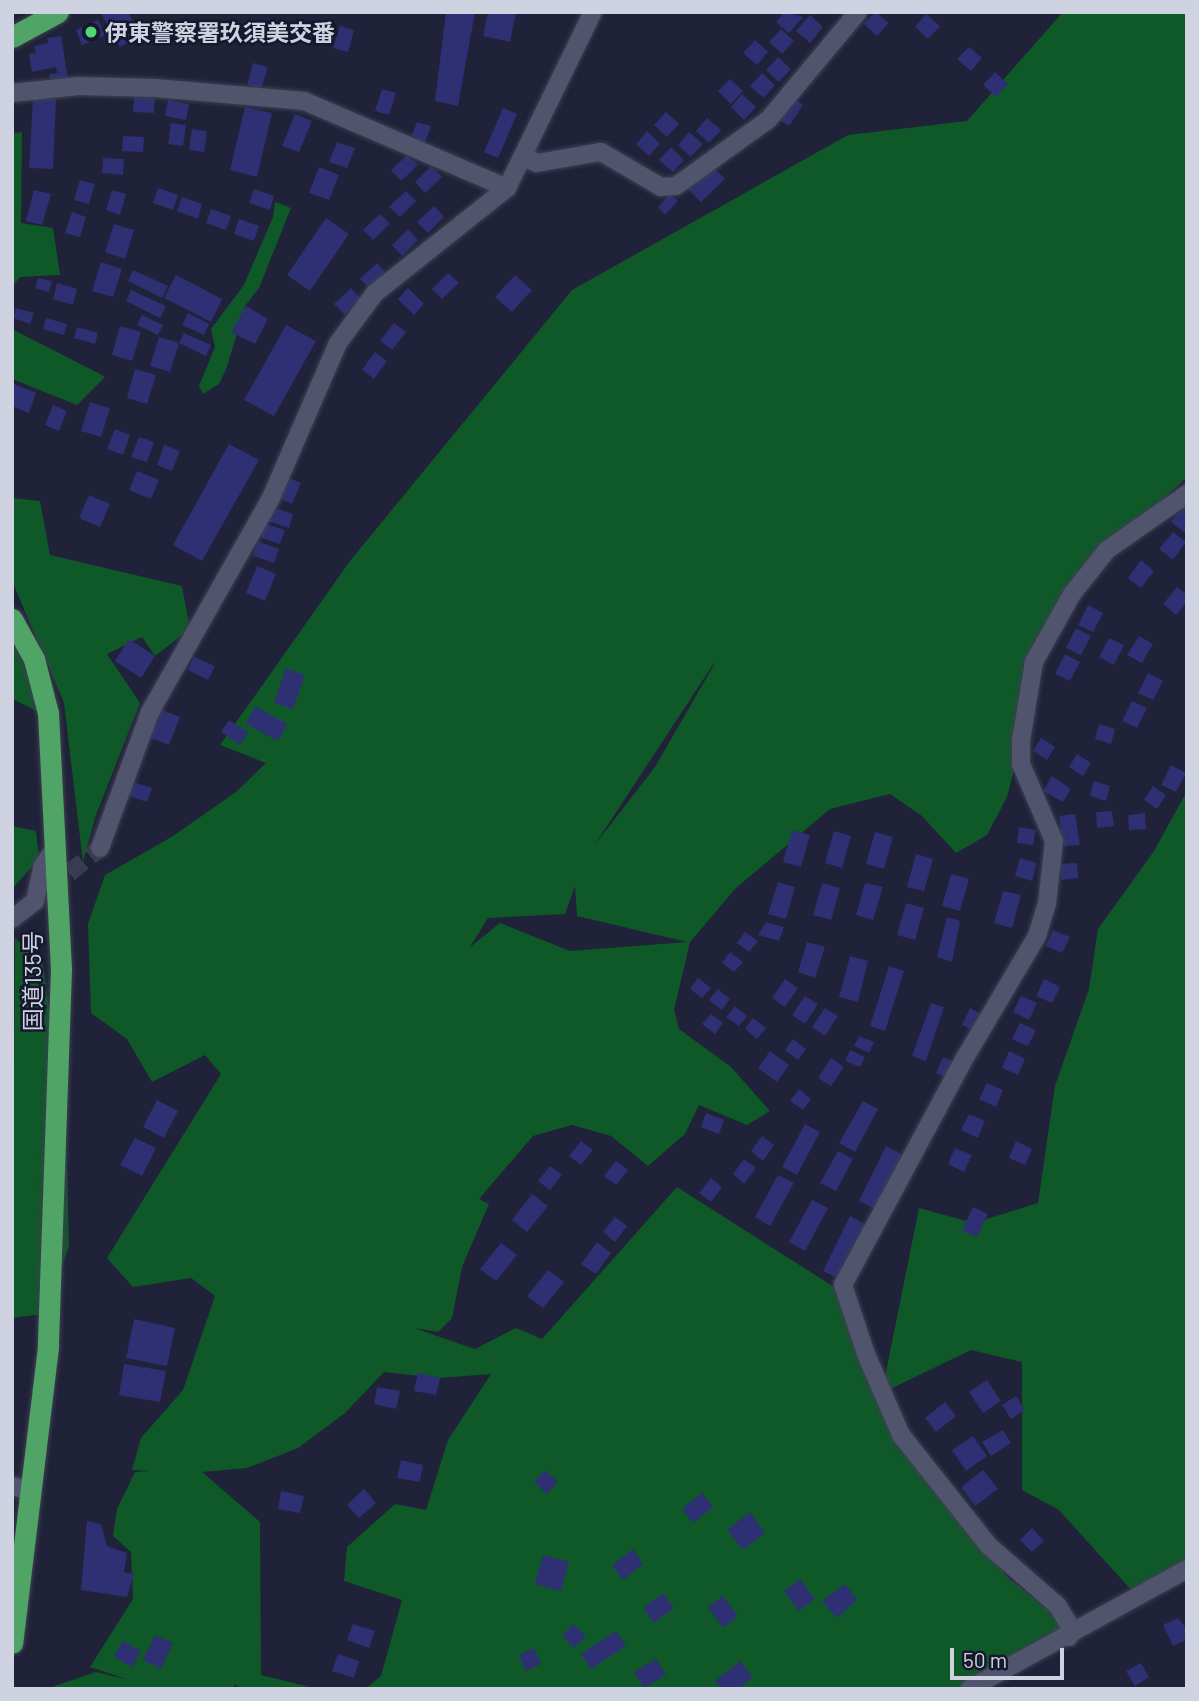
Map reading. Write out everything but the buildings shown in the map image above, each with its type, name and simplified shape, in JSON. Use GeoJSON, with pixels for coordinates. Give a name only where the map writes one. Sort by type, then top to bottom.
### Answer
{"type":"FeatureCollection","features":[{"type":"Feature","properties":{"kind":"highway"},"geometry":{"type":"LineString","coordinates":[[12,37],[58,12]]}},
{"type":"Feature","properties":{"kind":"highway","name":"国道135号"},"geometry":{"type":"LineString","coordinates":[[12,619],[34,659],[48,713],[61,969],[49,1334],[22,1489],[12,1643]]}},
{"type":"Feature","properties":{"kind":"street"},"geometry":{"type":"LineString","coordinates":[[100,848],[150,712],[270,500],[338,343],[375,293],[507,188],[593,12]]}},
{"type":"Feature","properties":{"kind":"street"},"geometry":{"type":"LineString","coordinates":[[523,157],[537,163],[601,152],[661,187],[676,186],[768,120],[858,12]]}},
{"type":"Feature","properties":{"kind":"street"},"geometry":{"type":"LineString","coordinates":[[12,93],[79,86],[142,88],[304,101],[507,188]]}},
{"type":"Feature","properties":{"kind":"street"},"geometry":{"type":"LineString","coordinates":[[1069,1637],[1071,1628],[1058,1606],[989,1546],[901,1435],[866,1354],[843,1285],[1040,925],[1054,841],[1021,764],[1021,741],[1034,662],[1072,594],[1107,550],[1187,494]]}},
{"type":"Feature","properties":{"kind":"street"},"geometry":{"type":"LineString","coordinates":[[12,919],[35,901],[42,867],[55,848]]}},
{"type":"Feature","properties":{"kind":"street"},"geometry":{"type":"LineString","coordinates":[[969,1689],[1069,1637],[1187,1569]]}},
{"type":"Feature","properties":{"kind":"green space"},"geometry":{"type":"Polygon","coordinates":[[[1063,12],[1187,12],[1187,477],[1107,550],[1049,635],[1007,797],[987,835],[956,853],[922,816],[890,794],[830,809],[736,888],[690,942],[674,1010],[679,1029],[731,1067],[770,1111],[747,1125],[699,1105],[685,1134],[648,1166],[611,1136],[572,1125],[533,1136],[479,1199],[489,1204],[462,1267],[452,1318],[438,1332],[414,1328],[475,1349],[516,1328],[542,1339],[677,1187],[845,1294],[883,1387],[919,1208],[974,1223],[1038,1203],[1055,1086],[1089,989],[1098,929],[1154,851],[1187,791],[1187,1569],[1133,1592],[1059,1510],[1022,1490],[1022,1362],[971,1350],[884,1392],[901,1435],[1006,1576],[1071,1628],[958,1689],[365,1689],[381,1676],[402,1600],[344,1581],[347,1547],[395,1504],[426,1510],[448,1440],[491,1374],[440,1378],[384,1372],[345,1413],[298,1448],[247,1468],[202,1472],[260,1522],[261,1675],[318,1689],[241,1689],[234,1684],[235,1689],[46,1689],[96,1672],[129,1680],[90,1667],[133,1599],[131,1552],[113,1536],[117,1509],[135,1472],[151,1471],[132,1470],[141,1438],[183,1390],[215,1296],[191,1278],[133,1287],[107,1258],[221,1074],[205,1055],[152,1082],[127,1039],[91,1013],[88,924],[105,875],[173,836],[236,792],[266,763],[220,745],[350,561],[572,290],[848,135],[967,121],[1063,12]],[[714,663],[594,846],[655,767],[714,663]],[[575,886],[565,914],[488,918],[470,947],[500,923],[570,951],[687,942],[577,916],[575,886]]]}},
{"type":"Feature","properties":{"kind":"green space"},"geometry":{"type":"Polygon","coordinates":[[[22,132],[21,223],[53,228],[60,275],[20,277],[12,287],[12,133],[22,132]]]}},
{"type":"Feature","properties":{"kind":"green space"},"geometry":{"type":"Polygon","coordinates":[[[275,202],[291,208],[259,288],[245,306],[227,367],[219,384],[203,394],[199,386],[215,347],[211,329],[244,285],[273,217],[275,202]]]}},
{"type":"Feature","properties":{"kind":"green space"},"geometry":{"type":"Polygon","coordinates":[[[12,329],[105,377],[77,405],[12,379],[12,329]]]}},
{"type":"Feature","properties":{"kind":"green space"},"geometry":{"type":"Polygon","coordinates":[[[12,498],[40,501],[50,555],[182,586],[190,629],[155,656],[142,637],[107,654],[140,703],[96,815],[83,862],[64,703],[12,581],[12,498]]]}},
{"type":"Feature","properties":{"kind":"green space"},"geometry":{"type":"Polygon","coordinates":[[[12,633],[42,689],[37,711],[12,699],[12,633]]]}},
{"type":"Feature","properties":{"kind":"green space"},"geometry":{"type":"Polygon","coordinates":[[[12,826],[36,831],[39,859],[12,889],[12,826]]]}},
{"type":"Feature","properties":{"kind":"green space"},"geometry":{"type":"Polygon","coordinates":[[[15,938],[43,965],[66,1128],[69,1247],[43,1314],[12,1318],[15,938]]]}},
{"type":"Feature","properties":{"kind":"tunnel"},"geometry":{"type":"LineString","coordinates":[[48,890],[100,848]]}},
{"type":"Feature","properties":{"kind":"place","name":"伊東警察署玖須美交番"},"geometry":{"type":"Point","coordinates":[91,32]}}]}
